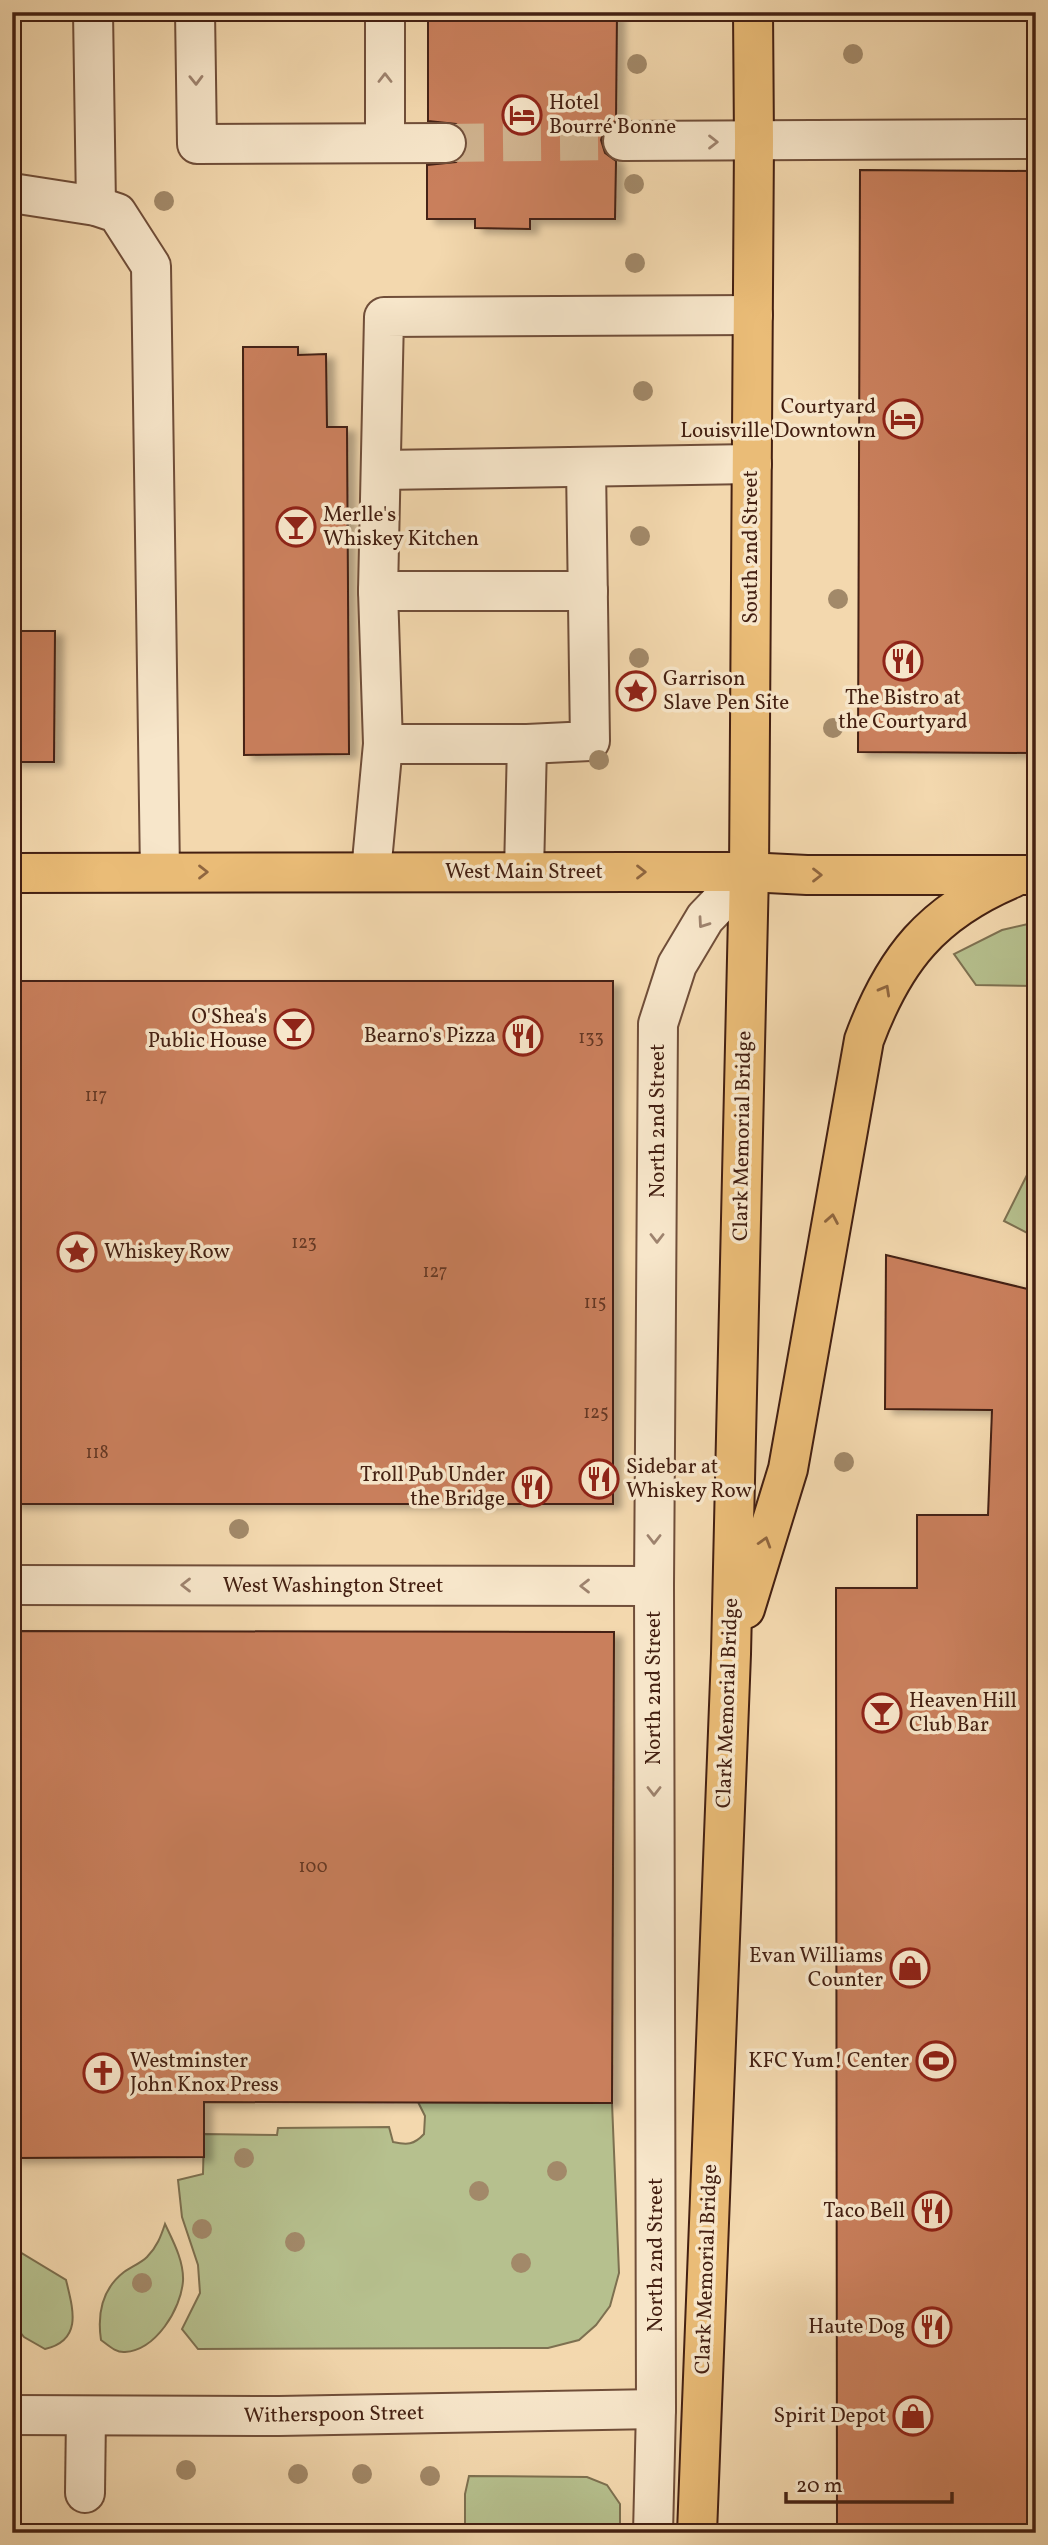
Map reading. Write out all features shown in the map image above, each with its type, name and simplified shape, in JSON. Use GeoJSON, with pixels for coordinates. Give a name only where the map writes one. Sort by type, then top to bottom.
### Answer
{"type":"FeatureCollection","features":[{"type":"Feature","properties":{"kind":"main road","name":"South 2nd Street"},"geometry":{"type":"LineString","coordinates":[[749,872],[753,12]]}},
{"type":"Feature","properties":{"kind":"main road","name":"West Main Street"},"geometry":{"type":"LineString","coordinates":[[12,873],[749,872],[807,875],[1029,875]]}},
{"type":"Feature","properties":{"kind":"main road","name":"Clark Memorial Bridge"},"geometry":{"type":"LineString","coordinates":[[697,2533],[731,1654],[749,872]]}},
{"type":"Feature","properties":{"kind":"main road"},"geometry":{"type":"LineString","coordinates":[[731,1654],[788,1469],[862,1054],[879,1001],[899,965],[926,933],[965,902],[987,889],[1029,875]]}},
{"type":"Feature","properties":{"kind":"street"},"geometry":{"type":"LineString","coordinates":[[93,12],[96,206]]}},
{"type":"Feature","properties":{"kind":"street"},"geometry":{"type":"LineString","coordinates":[[195,12],[197,144],[446,143]]}},
{"type":"Feature","properties":{"kind":"street"},"geometry":{"type":"LineString","coordinates":[[385,12],[386,143]]}},
{"type":"Feature","properties":{"kind":"street"},"geometry":{"type":"LineString","coordinates":[[623,141],[1036,139]]}},
{"type":"Feature","properties":{"kind":"street"},"geometry":{"type":"LineString","coordinates":[[12,193],[96,206],[117,213],[151,266],[160,872]]}},
{"type":"Feature","properties":{"kind":"street"},"geometry":{"type":"LineString","coordinates":[[371,872],[383,744],[378,591],[384,317],[753,315]]}},
{"type":"Feature","properties":{"kind":"street"},"geometry":{"type":"LineString","coordinates":[[382,470],[752,464]]}},
{"type":"Feature","properties":{"kind":"street"},"geometry":{"type":"LineString","coordinates":[[383,744],[590,741],[586,467]]}},
{"type":"Feature","properties":{"kind":"street"},"geometry":{"type":"LineString","coordinates":[[378,591],[588,591]]}},
{"type":"Feature","properties":{"kind":"street"},"geometry":{"type":"LineString","coordinates":[[524,872],[527,744]]}},
{"type":"Feature","properties":{"kind":"street","name":"North 2nd Street"},"geometry":{"type":"LineString","coordinates":[[653,2533],[656,2409],[654,1586],[658,1024],[677,965],[705,918],[749,872]]}},
{"type":"Feature","properties":{"kind":"street","name":"West Washington Street"},"geometry":{"type":"LineString","coordinates":[[12,1585],[654,1586]]}},
{"type":"Feature","properties":{"kind":"street","name":"Witherspoon Street"},"geometry":{"type":"LineString","coordinates":[[12,2415],[279,2416],[656,2409]]}},
{"type":"Feature","properties":{"kind":"street"},"geometry":{"type":"LineString","coordinates":[[85,2493],[86,2416]]}},
{"type":"Feature","properties":{"kind":"green space"},"geometry":{"type":"Polygon","coordinates":[[[1036,924],[1036,986],[976,985],[954,954],[1002,930],[1036,924]]]}},
{"type":"Feature","properties":{"kind":"green space"},"geometry":{"type":"Polygon","coordinates":[[[1036,1157],[1036,1236],[1035,1237],[1004,1221],[1036,1157]]]}},
{"type":"Feature","properties":{"kind":"green space"},"geometry":{"type":"Polygon","coordinates":[[[418,2102],[612,2103],[619,2273],[610,2306],[596,2325],[579,2340],[548,2348],[198,2349],[182,2329],[200,2293],[198,2265],[182,2217],[178,2180],[203,2174],[204,2134],[277,2135],[278,2128],[389,2127],[393,2142],[410,2143],[424,2134],[425,2116],[418,2102]]]}},
{"type":"Feature","properties":{"kind":"green space"},"geometry":{"type":"Polygon","coordinates":[[[165,2224],[182,2266],[183,2281],[177,2304],[165,2326],[147,2344],[136,2350],[118,2351],[101,2340],[103,2302],[117,2279],[150,2253],[165,2224]]]}},
{"type":"Feature","properties":{"kind":"green space"},"geometry":{"type":"Polygon","coordinates":[[[12,2232],[20,2252],[66,2280],[72,2322],[70,2331],[57,2345],[45,2349],[24,2337],[12,2322],[12,2232]]]}},
{"type":"Feature","properties":{"kind":"green space"},"geometry":{"type":"Polygon","coordinates":[[[469,2476],[587,2477],[607,2485],[620,2504],[620,2533],[465,2533],[465,2494],[469,2476]]]}},
{"type":"Feature","properties":{"kind":"building","name":"Hotel Bourré Bonne"},"geometry":{"type":"Polygon","coordinates":[[[428,12],[617,12],[616,121],[604,130],[601,140],[605,153],[616,161],[615,219],[530,219],[530,229],[475,228],[475,219],[427,219],[427,165],[456,162],[465,154],[468,144],[464,131],[456,124],[428,121],[428,12]]]}},
{"type":"Feature","properties":{"kind":"building"},"geometry":{"type":"Polygon","coordinates":[[[860,170],[1036,171],[1036,753],[858,752],[860,170]]]}},
{"type":"Feature","properties":{"kind":"building","name":"Merlle's Whiskey Kitchen"},"geometry":{"type":"Polygon","coordinates":[[[243,347],[298,347],[298,355],[326,354],[327,427],[347,427],[349,754],[244,755],[243,347]]]}},
{"type":"Feature","properties":{"kind":"building"},"geometry":{"type":"Polygon","coordinates":[[[12,631],[55,631],[54,762],[12,762],[12,631]]]}},
{"type":"Feature","properties":{"kind":"building"},"geometry":{"type":"Polygon","coordinates":[[[12,981],[613,981],[613,1504],[12,1504],[12,981]]]}},
{"type":"Feature","properties":{"kind":"building","name":"KFC Yum! Center"},"geometry":{"type":"Polygon","coordinates":[[[886,1255],[1036,1291],[1036,2533],[837,2533],[836,1588],[917,1588],[917,1515],[988,1515],[992,1410],[885,1409],[886,1255]]]}},
{"type":"Feature","properties":{"kind":"building"},"geometry":{"type":"Polygon","coordinates":[[[12,1631],[614,1632],[612,2103],[204,2102],[204,2157],[12,2158],[12,1631]]]}},
{"type":"Feature","properties":{"kind":"tunnel"},"geometry":{"type":"LineString","coordinates":[[446,143],[623,141]]}},
{"type":"Feature","properties":{"kind":"place","name":"Hotel Bourré Bonne"},"geometry":{"type":"Point","coordinates":[522,115]}},
{"type":"Feature","properties":{"kind":"place","name":"Courtyard Louisville Downtown"},"geometry":{"type":"Point","coordinates":[903,419]}},
{"type":"Feature","properties":{"kind":"place","name":"Merlle's Whiskey Kitchen"},"geometry":{"type":"Point","coordinates":[296,527]}},
{"type":"Feature","properties":{"kind":"place","name":"The Bistro at the Courtyard"},"geometry":{"type":"Point","coordinates":[903,661]}},
{"type":"Feature","properties":{"kind":"place","name":"Garrison Slave Pen Site"},"geometry":{"type":"Point","coordinates":[636,691]}},
{"type":"Feature","properties":{"kind":"place","name":"O'Shea's Public House"},"geometry":{"type":"Point","coordinates":[294,1029]}},
{"type":"Feature","properties":{"kind":"place","name":"Bearno's Pizza"},"geometry":{"type":"Point","coordinates":[523,1036]}},
{"type":"Feature","properties":{"kind":"place","name":"Whiskey Row"},"geometry":{"type":"Point","coordinates":[77,1252]}},
{"type":"Feature","properties":{"kind":"place","name":"Sidebar at Whiskey Row"},"geometry":{"type":"Point","coordinates":[599,1479]}},
{"type":"Feature","properties":{"kind":"place","name":"Troll Pub Under the Bridge"},"geometry":{"type":"Point","coordinates":[532,1487]}},
{"type":"Feature","properties":{"kind":"place","name":"Heaven Hill Club Bar"},"geometry":{"type":"Point","coordinates":[882,1713]}},
{"type":"Feature","properties":{"kind":"place","name":"Evan Williams Counter"},"geometry":{"type":"Point","coordinates":[910,1968]}},
{"type":"Feature","properties":{"kind":"place","name":"KFC Yum! Center"},"geometry":{"type":"Point","coordinates":[936,2061]}},
{"type":"Feature","properties":{"kind":"place","name":"Westminster John Knox Press"},"geometry":{"type":"Point","coordinates":[103,2073]}},
{"type":"Feature","properties":{"kind":"place","name":"Taco Bell"},"geometry":{"type":"Point","coordinates":[932,2211]}},
{"type":"Feature","properties":{"kind":"place","name":"Haute Dog"},"geometry":{"type":"Point","coordinates":[932,2327]}},
{"type":"Feature","properties":{"kind":"place","name":"Spirit Depot"},"geometry":{"type":"Point","coordinates":[913,2416]}}]}
